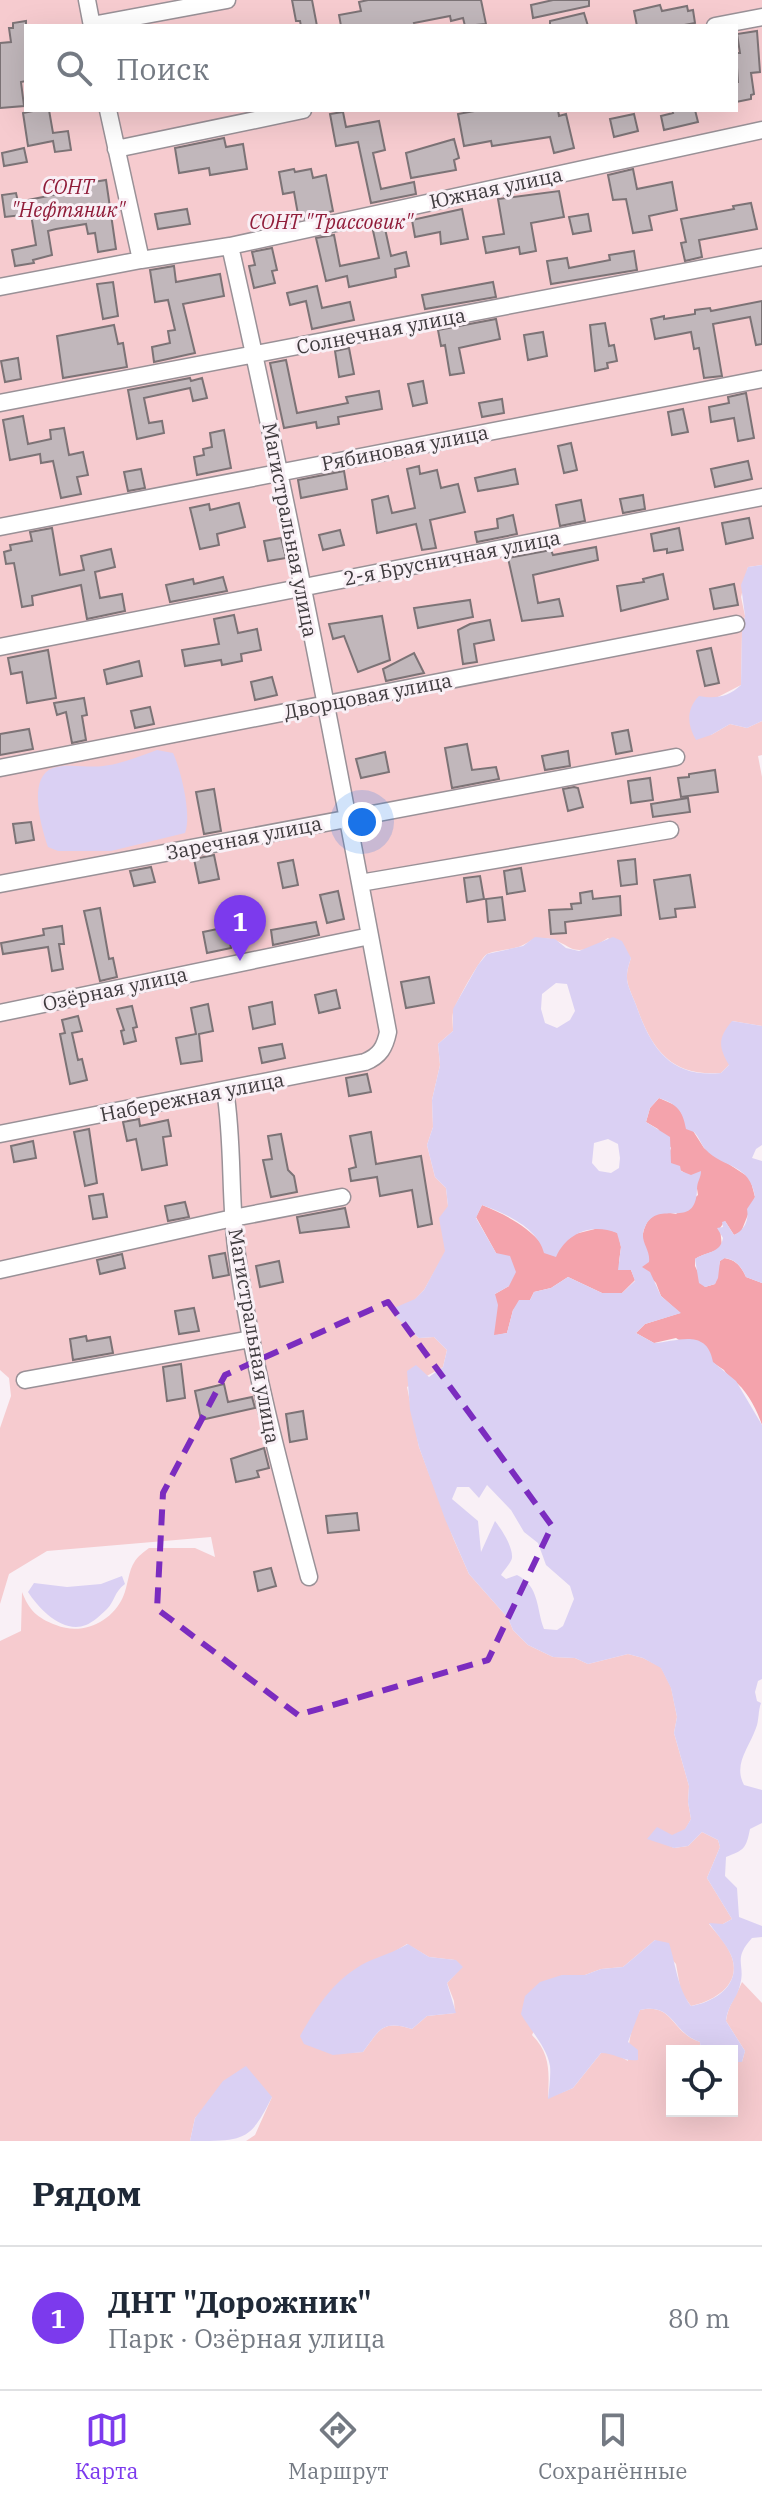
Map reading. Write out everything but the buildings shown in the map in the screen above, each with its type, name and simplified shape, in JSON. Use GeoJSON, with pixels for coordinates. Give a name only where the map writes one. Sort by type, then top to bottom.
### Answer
{"type":"FeatureCollection","features":[{"type":"Feature","properties":{"kind":"street"},"geometry":{"type":"LineString","coordinates":[[87,0],[92,24]]}},
{"type":"Feature","properties":{"kind":"street"},"geometry":{"type":"LineString","coordinates":[[102,24],[227,0]]}},
{"type":"Feature","properties":{"kind":"street"},"geometry":{"type":"LineString","coordinates":[[725,24],[762,17]]}},
{"type":"Feature","properties":{"kind":"street"},"geometry":{"type":"LineString","coordinates":[[108,112],[141,260]]}},
{"type":"Feature","properties":{"kind":"street"},"geometry":{"type":"LineString","coordinates":[[116,149],[293,112]]}},
{"type":"Feature","properties":{"kind":"street","name":"Южная улица"},"geometry":{"type":"LineString","coordinates":[[230,246],[762,130]]}},
{"type":"Feature","properties":{"kind":"street"},"geometry":{"type":"LineString","coordinates":[[0,287],[230,246]]}},
{"type":"Feature","properties":{"kind":"street","name":"Магистральная улица"},"geometry":{"type":"LineString","coordinates":[[230,246],[302,587],[388,1032],[381,1052]]}},
{"type":"Feature","properties":{"kind":"street","name":"Солнечная улица"},"geometry":{"type":"LineString","coordinates":[[0,403],[762,257]]}},
{"type":"Feature","properties":{"kind":"street","name":"Рябиновая улица"},"geometry":{"type":"LineString","coordinates":[[0,527],[762,379]]}},
{"type":"Feature","properties":{"kind":"street","name":"2-я Брусничная улица"},"geometry":{"type":"LineString","coordinates":[[0,647],[762,497]]}},
{"type":"Feature","properties":{"kind":"street","name":"Дворцовая улица"},"geometry":{"type":"LineString","coordinates":[[0,768],[736,624]]}},
{"type":"Feature","properties":{"kind":"street","name":"Заречная улица"},"geometry":{"type":"LineString","coordinates":[[0,884],[676,757]]}},
{"type":"Feature","properties":{"kind":"street"},"geometry":{"type":"LineString","coordinates":[[360,883],[670,830]]}},
{"type":"Feature","properties":{"kind":"street","name":"Озёрная улица"},"geometry":{"type":"LineString","coordinates":[[0,1013],[370,936]]}},
{"type":"Feature","properties":{"kind":"street","name":"Набережная улица"},"geometry":{"type":"LineString","coordinates":[[0,1134],[365,1062],[381,1052]]}},
{"type":"Feature","properties":{"kind":"street","name":"Магистральная улица"},"geometry":{"type":"LineString","coordinates":[[225,1090],[232,1137],[233,1218],[251,1339],[269,1428],[309,1577]]}},
{"type":"Feature","properties":{"kind":"street"},"geometry":{"type":"LineString","coordinates":[[0,1270],[342,1197]]}},
{"type":"Feature","properties":{"kind":"street"},"geometry":{"type":"LineString","coordinates":[[25,1380],[251,1339]]}},
{"type":"Feature","properties":{"kind":"highlighted area"},"geometry":{"type":"Polygon","coordinates":[[[388,1302],[552,1526],[488,1660],[298,1715],[157,1609],[163,1493],[225,1375],[388,1302]]]}},
{"type":"Feature","properties":{"kind":"green space"},"geometry":{"type":"Polygon","coordinates":[[[0,0],[762,0],[762,565],[748,567],[741,597],[745,616],[741,685],[714,699],[711,735],[730,724],[747,728],[762,721],[762,755],[758,756],[762,777],[762,1026],[732,1021],[729,1065],[721,1073],[688,1070],[665,1057],[648,1034],[628,982],[631,958],[608,938],[595,946],[577,950],[551,939],[537,938],[519,947],[487,954],[454,1010],[453,1031],[438,1044],[440,1065],[432,1100],[433,1127],[427,1145],[435,1177],[446,1188],[446,1251],[424,1290],[398,1318],[419,1338],[434,1337],[447,1350],[443,1367],[407,1387],[419,1447],[469,1574],[528,1645],[553,1657],[575,1658],[588,1664],[628,1654],[661,1667],[671,1687],[677,1717],[674,1733],[689,1786],[691,1819],[685,1830],[661,1842],[674,1848],[688,1846],[702,1832],[718,1840],[720,1847],[707,1878],[732,1919],[723,1924],[709,1924],[731,1955],[734,1965],[730,1983],[709,2000],[691,2006],[681,1992],[676,1964],[655,1940],[623,1967],[601,1969],[585,1975],[562,1975],[532,2035],[546,2057],[548,2098],[573,2088],[601,2053],[614,2053],[628,2061],[637,2016],[640,2010],[651,2009],[666,2014],[690,2038],[700,2042],[700,2045],[666,2045],[666,2117],[738,2117],[738,2062],[742,2062],[745,2051],[726,2021],[742,1982],[762,2003],[762,2141],[246,2141],[255,2135],[272,2097],[209,2103],[195,2118],[190,2141],[0,2141],[0,1641],[21,1631],[22,1592],[34,1613],[44,1619],[66,1628],[86,1628],[104,1620],[118,1606],[133,1565],[149,1548],[195,1548],[215,1557],[211,1537],[47,1551],[9,1574],[0,1604],[0,1428],[11,1396],[9,1378],[0,1370],[0,0]],[[407,1944],[367,1963],[332,2054],[363,2052],[378,2032],[388,2026],[412,2029],[427,2016],[455,2013],[447,1983],[462,1967],[455,1960],[429,1957],[407,1944]]]}},
{"type":"Feature","properties":{"kind":"shaded area"},"geometry":{"type":"Polygon","coordinates":[[[762,565],[762,721],[747,728],[730,724],[696,740],[689,717],[699,696],[726,695],[741,685],[745,616],[741,585],[748,567],[762,565]]]}},
{"type":"Feature","properties":{"kind":"shaded area"},"geometry":{"type":"Polygon","coordinates":[[[157,750],[173,753],[176,761],[186,804],[185,833],[111,851],[58,851],[48,847],[38,803],[40,781],[45,773],[59,767],[110,765],[157,750]]]}},
{"type":"Feature","properties":{"kind":"shaded area"},"geometry":{"type":"Polygon","coordinates":[[[535,937],[555,939],[566,948],[579,951],[613,937],[622,941],[631,958],[627,972],[629,987],[648,1034],[665,1057],[688,1071],[721,1073],[729,1065],[721,1042],[732,1021],[762,1026],[762,1145],[752,1158],[762,1161],[762,1283],[746,1277],[738,1264],[725,1258],[720,1261],[715,1284],[705,1287],[699,1283],[695,1259],[719,1247],[723,1238],[717,1228],[723,1227],[722,1222],[725,1221],[734,1235],[741,1230],[747,1221],[747,1209],[755,1197],[748,1178],[705,1149],[694,1132],[686,1129],[678,1109],[659,1098],[650,1108],[646,1122],[670,1137],[671,1163],[691,1175],[701,1173],[695,1202],[690,1209],[658,1215],[651,1219],[643,1232],[649,1262],[642,1267],[650,1272],[661,1296],[681,1313],[645,1324],[636,1333],[654,1343],[690,1339],[704,1344],[713,1362],[736,1381],[762,1425],[762,1679],[758,1681],[755,1692],[757,1701],[761,1703],[757,1725],[740,1770],[744,1785],[762,1790],[762,1823],[750,1829],[743,1848],[726,1857],[725,1876],[737,1888],[739,1917],[762,1926],[762,1937],[752,1938],[741,1957],[740,1985],[726,2021],[745,2051],[742,2062],[738,2062],[738,2045],[700,2045],[667,2014],[660,2010],[640,2010],[628,2042],[638,2050],[638,2060],[601,2053],[573,2088],[548,2099],[550,2066],[542,2045],[521,2014],[525,1996],[540,1982],[562,1975],[585,1975],[601,1969],[623,1967],[655,1940],[669,1943],[686,1999],[691,2006],[700,2004],[717,1996],[730,1983],[734,1965],[731,1955],[709,1923],[723,1924],[732,1919],[707,1878],[720,1847],[718,1840],[702,1832],[688,1846],[674,1848],[647,1839],[657,1827],[672,1835],[685,1829],[691,1819],[689,1786],[674,1733],[677,1717],[671,1688],[661,1668],[628,1654],[588,1664],[575,1658],[553,1657],[528,1645],[469,1574],[419,1447],[410,1410],[407,1371],[416,1365],[429,1377],[443,1367],[447,1350],[434,1337],[419,1338],[397,1318],[394,1308],[415,1299],[424,1290],[445,1251],[439,1218],[448,1206],[446,1188],[435,1177],[427,1145],[433,1127],[432,1100],[440,1065],[438,1044],[453,1031],[453,1009],[487,954],[523,946],[535,937]],[[556,983],[542,994],[541,1009],[545,1023],[557,1028],[570,1020],[575,1011],[567,984],[556,983]],[[608,1139],[594,1143],[592,1163],[599,1171],[611,1173],[619,1168],[620,1158],[618,1144],[608,1139]],[[482,1205],[476,1218],[496,1253],[510,1256],[516,1272],[509,1286],[495,1294],[498,1305],[494,1335],[507,1333],[519,1300],[530,1300],[534,1292],[551,1288],[568,1277],[602,1293],[622,1293],[635,1281],[631,1270],[618,1270],[621,1247],[617,1233],[599,1229],[582,1232],[567,1241],[556,1257],[544,1253],[541,1244],[528,1229],[501,1212],[482,1205]],[[487,1485],[479,1498],[469,1487],[457,1487],[452,1499],[478,1521],[481,1552],[495,1521],[512,1554],[501,1575],[506,1579],[517,1575],[524,1580],[534,1592],[544,1629],[557,1630],[563,1626],[574,1599],[570,1586],[546,1565],[538,1543],[524,1532],[511,1510],[487,1485]]]}},
{"type":"Feature","properties":{"kind":"shaded area"},"geometry":{"type":"Polygon","coordinates":[[[659,1098],[677,1106],[704,1148],[750,1178],[755,1197],[741,1232],[734,1235],[725,1221],[720,1228],[722,1247],[695,1259],[695,1266],[705,1287],[715,1284],[720,1261],[724,1258],[738,1264],[746,1277],[762,1283],[762,1425],[745,1392],[724,1370],[676,1338],[654,1343],[636,1333],[645,1324],[680,1313],[661,1296],[656,1283],[641,1267],[642,1237],[648,1220],[664,1213],[676,1214],[698,1195],[692,1179],[670,1163],[668,1156],[671,1148],[658,1129],[646,1122],[650,1108],[659,1098]]]}},
{"type":"Feature","properties":{"kind":"shaded area"},"geometry":{"type":"Polygon","coordinates":[[[482,1205],[514,1221],[542,1244],[562,1244],[575,1234],[603,1227],[618,1233],[621,1247],[619,1262],[631,1270],[635,1280],[622,1293],[602,1293],[568,1277],[551,1288],[534,1292],[530,1300],[513,1310],[507,1333],[493,1336],[495,1294],[509,1286],[496,1253],[476,1217],[482,1205]]]}},
{"type":"Feature","properties":{"kind":"shaded area"},"geometry":{"type":"Polygon","coordinates":[[[122,1576],[125,1584],[107,1609],[86,1625],[77,1627],[52,1618],[28,1592],[34,1583],[67,1587],[101,1584],[122,1576]]]}},
{"type":"Feature","properties":{"kind":"shaded area"},"geometry":{"type":"Polygon","coordinates":[[[408,1944],[429,1957],[456,1960],[463,1967],[447,1983],[456,2013],[427,2016],[412,2029],[402,2026],[383,2028],[363,2052],[333,2055],[304,2044],[300,2036],[320,2004],[345,1976],[367,1962],[408,1944]]]}},
{"type":"Feature","properties":{"kind":"shaded area"},"geometry":{"type":"Polygon","coordinates":[[[246,2066],[272,2097],[258,2122],[243,2136],[234,2139],[190,2141],[195,2118],[223,2081],[246,2066]]]}},
{"type":"Feature","properties":{"kind":"place","name":"ДНТ \"Дорожник\""},"geometry":{"type":"Point","coordinates":[240,961]}},
{"type":"Feature","properties":{"kind":"park label","name":"СОНТ \"Нефтяник\""},"geometry":{"type":"Point","coordinates":[68,198]}},
{"type":"Feature","properties":{"kind":"park label","name":"СОНТ \"Трассовик\""},"geometry":{"type":"Point","coordinates":[331,222]}}]}
